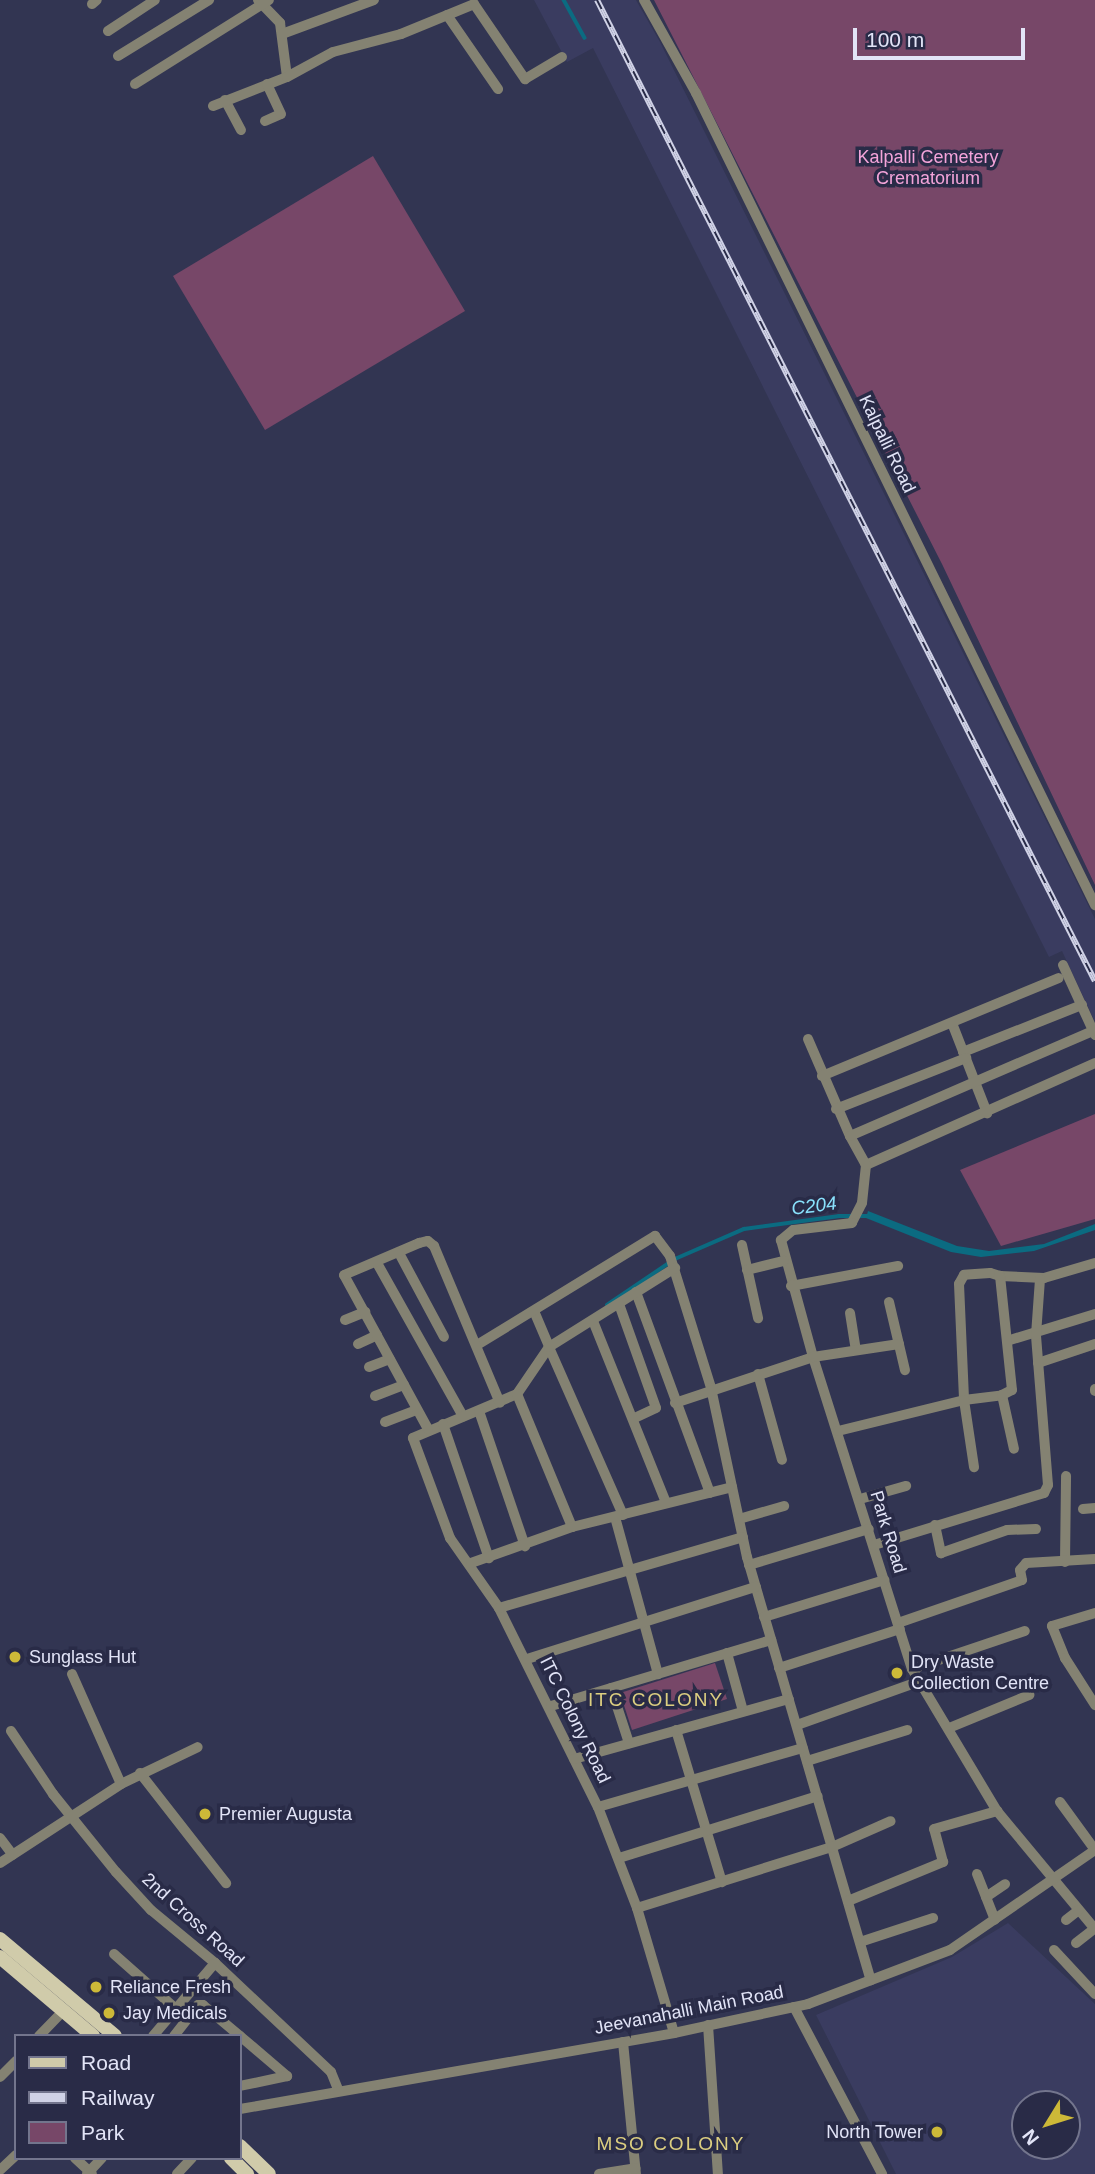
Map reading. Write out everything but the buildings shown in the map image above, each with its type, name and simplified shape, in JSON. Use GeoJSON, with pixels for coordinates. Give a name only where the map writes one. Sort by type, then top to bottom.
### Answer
{"type":"FeatureCollection","features":[{"type":"Feature","properties":{"kind":"main road"},"geometry":{"type":"LineString","coordinates":[[0,1939],[113,2034]]}},
{"type":"Feature","properties":{"kind":"main road"},"geometry":{"type":"LineString","coordinates":[[0,1957],[91,2034]]}},
{"type":"Feature","properties":{"kind":"main road"},"geometry":{"type":"LineString","coordinates":[[242,2148],[269,2174]]}},
{"type":"Feature","properties":{"kind":"main road"},"geometry":{"type":"LineString","coordinates":[[233,2160],[247,2174]]}},
{"type":"Feature","properties":{"kind":"street"},"geometry":{"type":"LineString","coordinates":[[108,31],[155,0]]}},
{"type":"Feature","properties":{"kind":"street"},"geometry":{"type":"LineString","coordinates":[[118,56],[209,0]]}},
{"type":"Feature","properties":{"kind":"street"},"geometry":{"type":"LineString","coordinates":[[282,34],[374,0]]}},
{"type":"Feature","properties":{"kind":"street","name":"Kalpalli Road"},"geometry":{"type":"LineString","coordinates":[[644,0],[696,93],[1095,905]]}},
{"type":"Feature","properties":{"kind":"street"},"geometry":{"type":"LineString","coordinates":[[135,83],[262,1],[280,23],[287,77]]}},
{"type":"Feature","properties":{"kind":"street"},"geometry":{"type":"LineString","coordinates":[[214,106],[287,77],[333,52],[447,15],[474,2],[525,79],[562,57]]}},
{"type":"Feature","properties":{"kind":"street"},"geometry":{"type":"LineString","coordinates":[[447,15],[498,89]]}},
{"type":"Feature","properties":{"kind":"street"},"geometry":{"type":"LineString","coordinates":[[265,121],[281,114],[267,83]]}},
{"type":"Feature","properties":{"kind":"street"},"geometry":{"type":"LineString","coordinates":[[225,100],[242,130]]}},
{"type":"Feature","properties":{"kind":"street"},"geometry":{"type":"LineString","coordinates":[[850,1136],[1094,1033],[1063,965]]}},
{"type":"Feature","properties":{"kind":"street"},"geometry":{"type":"LineString","coordinates":[[822,1076],[1059,978]]}},
{"type":"Feature","properties":{"kind":"street"},"geometry":{"type":"LineString","coordinates":[[836,1109],[1082,1005]]}},
{"type":"Feature","properties":{"kind":"street"},"geometry":{"type":"LineString","coordinates":[[952,1023],[987,1113]]}},
{"type":"Feature","properties":{"kind":"street"},"geometry":{"type":"LineString","coordinates":[[808,1039],[836,1109],[866,1165],[1095,1063]]}},
{"type":"Feature","properties":{"kind":"street","name":"Park Road"},"geometry":{"type":"LineString","coordinates":[[866,1165],[862,1203],[855,1219],[848,1225],[784,1233],[784,1261],[912,1669],[997,1811],[1054,1879]]}},
{"type":"Feature","properties":{"kind":"street"},"geometry":{"type":"LineString","coordinates":[[477,1345],[655,1236],[673,1263],[711,1388],[749,1565],[871,1980]]}},
{"type":"Feature","properties":{"kind":"street"},"geometry":{"type":"LineString","coordinates":[[500,1403],[477,1345],[433,1246],[428,1241],[344,1275],[428,1429],[500,1403],[517,1394],[549,1347],[619,1304],[673,1263]]}},
{"type":"Feature","properties":{"kind":"street"},"geometry":{"type":"LineString","coordinates":[[742,1245],[758,1318]]}},
{"type":"Feature","properties":{"kind":"street"},"geometry":{"type":"LineString","coordinates":[[399,1253],[444,1337]]}},
{"type":"Feature","properties":{"kind":"street"},"geometry":{"type":"LineString","coordinates":[[747,1270],[784,1261]]}},
{"type":"Feature","properties":{"kind":"street"},"geometry":{"type":"LineString","coordinates":[[377,1263],[463,1416]]}},
{"type":"Feature","properties":{"kind":"street"},"geometry":{"type":"LineString","coordinates":[[974,1467],[964,1400],[959,1284],[969,1273],[1040,1279],[1095,1263]]}},
{"type":"Feature","properties":{"kind":"street"},"geometry":{"type":"LineString","coordinates":[[791,1286],[898,1266]]}},
{"type":"Feature","properties":{"kind":"street"},"geometry":{"type":"LineString","coordinates":[[838,1431],[964,1400],[1002,1395],[1015,1383],[999,1276]]}},
{"type":"Feature","properties":{"kind":"street"},"geometry":{"type":"LineString","coordinates":[[1040,1279],[1036,1335],[1048,1485],[1044,1493]]}},
{"type":"Feature","properties":{"kind":"street"},"geometry":{"type":"LineString","coordinates":[[636,1292],[710,1493]]}},
{"type":"Feature","properties":{"kind":"street"},"geometry":{"type":"LineString","coordinates":[[889,1302],[905,1370]]}},
{"type":"Feature","properties":{"kind":"street"},"geometry":{"type":"LineString","coordinates":[[619,1304],[656,1408],[635,1418]]}},
{"type":"Feature","properties":{"kind":"street"},"geometry":{"type":"LineString","coordinates":[[534,1311],[619,1516],[630,1570],[658,1674]]}},
{"type":"Feature","properties":{"kind":"street"},"geometry":{"type":"LineString","coordinates":[[345,1320],[365,1312]]}},
{"type":"Feature","properties":{"kind":"street"},"geometry":{"type":"LineString","coordinates":[[849,1313],[856,1350]]}},
{"type":"Feature","properties":{"kind":"street"},"geometry":{"type":"LineString","coordinates":[[1010,1340],[1036,1335],[1095,1314]]}},
{"type":"Feature","properties":{"kind":"street"},"geometry":{"type":"LineString","coordinates":[[593,1321],[635,1418],[666,1503]]}},
{"type":"Feature","properties":{"kind":"street"},"geometry":{"type":"LineString","coordinates":[[358,1344],[377,1335]]}},
{"type":"Feature","properties":{"kind":"street"},"geometry":{"type":"LineString","coordinates":[[675,1404],[711,1388],[813,1357],[899,1344]]}},
{"type":"Feature","properties":{"kind":"street"},"geometry":{"type":"LineString","coordinates":[[1038,1363],[1095,1344]]}},
{"type":"Feature","properties":{"kind":"street"},"geometry":{"type":"LineString","coordinates":[[369,1367],[390,1359]]}},
{"type":"Feature","properties":{"kind":"street"},"geometry":{"type":"LineString","coordinates":[[758,1374],[782,1460]]}},
{"type":"Feature","properties":{"kind":"street"},"geometry":{"type":"LineString","coordinates":[[375,1396],[404,1385]]}},
{"type":"Feature","properties":{"kind":"street"},"geometry":{"type":"LineString","coordinates":[[517,1394],[572,1527]]}},
{"type":"Feature","properties":{"kind":"street"},"geometry":{"type":"LineString","coordinates":[[1002,1395],[1014,1450]]}},
{"type":"Feature","properties":{"kind":"street"},"geometry":{"type":"LineString","coordinates":[[385,1422],[417,1409]]}},
{"type":"Feature","properties":{"kind":"street"},"geometry":{"type":"LineString","coordinates":[[478,1411],[525,1546]]}},
{"type":"Feature","properties":{"kind":"street"},"geometry":{"type":"LineString","coordinates":[[443,1424],[489,1558]]}},
{"type":"Feature","properties":{"kind":"street","name":"ITC Colony Road"},"geometry":{"type":"LineString","coordinates":[[428,1429],[413,1438],[450,1538],[471,1563],[527,1659],[597,1807],[637,1908],[674,2032]]}},
{"type":"Feature","properties":{"kind":"street"},"geometry":{"type":"LineString","coordinates":[[1065,1562],[1066,1476]]}},
{"type":"Feature","properties":{"kind":"street"},"geometry":{"type":"LineString","coordinates":[[859,1499],[906,1486]]}},
{"type":"Feature","properties":{"kind":"street"},"geometry":{"type":"LineString","coordinates":[[471,1563],[525,1546],[572,1527],[732,1487]]}},
{"type":"Feature","properties":{"kind":"street"},"geometry":{"type":"LineString","coordinates":[[874,1545],[1044,1493],[1065,1494]]}},
{"type":"Feature","properties":{"kind":"street"},"geometry":{"type":"LineString","coordinates":[[739,1519],[784,1506]]}},
{"type":"Feature","properties":{"kind":"street"},"geometry":{"type":"LineString","coordinates":[[935,1525],[942,1553],[1007,1530],[1036,1529]]}},
{"type":"Feature","properties":{"kind":"street"},"geometry":{"type":"LineString","coordinates":[[749,1565],[869,1529]]}},
{"type":"Feature","properties":{"kind":"street"},"geometry":{"type":"LineString","coordinates":[[499,1608],[743,1537]]}},
{"type":"Feature","properties":{"kind":"street"},"geometry":{"type":"LineString","coordinates":[[779,1668],[1022,1580],[1020,1570],[1026,1563],[1095,1559]]}},
{"type":"Feature","properties":{"kind":"street"},"geometry":{"type":"LineString","coordinates":[[764,1616],[884,1580]]}},
{"type":"Feature","properties":{"kind":"street"},"geometry":{"type":"LineString","coordinates":[[527,1659],[756,1587]]}},
{"type":"Feature","properties":{"kind":"street"},"geometry":{"type":"LineString","coordinates":[[1094,1700],[1065,1658],[1052,1626],[1095,1613]]}},
{"type":"Feature","properties":{"kind":"street"},"geometry":{"type":"LineString","coordinates":[[912,1669],[1025,1631]]}},
{"type":"Feature","properties":{"kind":"street"},"geometry":{"type":"LineString","coordinates":[[551,1706],[771,1640]]}},
{"type":"Feature","properties":{"kind":"street"},"geometry":{"type":"LineString","coordinates":[[727,1653],[743,1712]]}},
{"type":"Feature","properties":{"kind":"street"},"geometry":{"type":"LineString","coordinates":[[72,1674],[121,1784]]}},
{"type":"Feature","properties":{"kind":"street"},"geometry":{"type":"LineString","coordinates":[[797,1725],[918,1682]]}},
{"type":"Feature","properties":{"kind":"street"},"geometry":{"type":"LineString","coordinates":[[611,1688],[629,1744]]}},
{"type":"Feature","properties":{"kind":"street"},"geometry":{"type":"LineString","coordinates":[[949,1728],[1029,1695]]}},
{"type":"Feature","properties":{"kind":"street"},"geometry":{"type":"LineString","coordinates":[[574,1759],[789,1699]]}},
{"type":"Feature","properties":{"kind":"street"},"geometry":{"type":"LineString","coordinates":[[676,1730],[722,1882]]}},
{"type":"Feature","properties":{"kind":"street"},"geometry":{"type":"LineString","coordinates":[[807,1761],[906,1730]]}},
{"type":"Feature","properties":{"kind":"street","name":"2nd Cross Road"},"geometry":{"type":"LineString","coordinates":[[11,1731],[71,1818],[151,1910],[215,1963],[331,2072],[338,2089]]}},
{"type":"Feature","properties":{"kind":"street"},"geometry":{"type":"LineString","coordinates":[[0,1863],[121,1784],[198,1747]]}},
{"type":"Feature","properties":{"kind":"street"},"geometry":{"type":"LineString","coordinates":[[597,1807],[803,1748]]}},
{"type":"Feature","properties":{"kind":"street"},"geometry":{"type":"LineString","coordinates":[[140,1773],[226,1883]]}},
{"type":"Feature","properties":{"kind":"street"},"geometry":{"type":"LineString","coordinates":[[619,1858],[706,1828],[818,1796]]}},
{"type":"Feature","properties":{"kind":"street"},"geometry":{"type":"LineString","coordinates":[[1060,1802],[1095,1850]]}},
{"type":"Feature","properties":{"kind":"street"},"geometry":{"type":"LineString","coordinates":[[848,1901],[943,1862],[934,1829],[997,1811]]}},
{"type":"Feature","properties":{"kind":"street"},"geometry":{"type":"LineString","coordinates":[[637,1908],[832,1847],[891,1821]]}},
{"type":"Feature","properties":{"kind":"street"},"geometry":{"type":"LineString","coordinates":[[0,1838],[13,1855]]}},
{"type":"Feature","properties":{"kind":"street","name":"Jeevanahalli Main Road"},"geometry":{"type":"LineString","coordinates":[[242,2109],[338,2089],[623,2042],[794,2007],[950,1950],[1095,1850]]}},
{"type":"Feature","properties":{"kind":"street"},"geometry":{"type":"LineString","coordinates":[[977,1874],[996,1920]]}},
{"type":"Feature","properties":{"kind":"street"},"geometry":{"type":"LineString","coordinates":[[1054,1879],[1095,1929],[1076,1943]]}},
{"type":"Feature","properties":{"kind":"street"},"geometry":{"type":"LineString","coordinates":[[986,1897],[1005,1884]]}},
{"type":"Feature","properties":{"kind":"street"},"geometry":{"type":"LineString","coordinates":[[1066,1920],[1079,1910]]}},
{"type":"Feature","properties":{"kind":"street"},"geometry":{"type":"LineString","coordinates":[[860,1942],[933,1918]]}},
{"type":"Feature","properties":{"kind":"street"},"geometry":{"type":"LineString","coordinates":[[1054,1950],[1095,1994]]}},
{"type":"Feature","properties":{"kind":"street"},"geometry":{"type":"LineString","coordinates":[[114,1954],[176,2009]]}},
{"type":"Feature","properties":{"kind":"street"},"geometry":{"type":"LineString","coordinates":[[155,2034],[215,1963]]}},
{"type":"Feature","properties":{"kind":"street"},"geometry":{"type":"LineString","coordinates":[[176,2034],[198,2005],[237,2034]]}},
{"type":"Feature","properties":{"kind":"street"},"geometry":{"type":"LineString","coordinates":[[794,2007],[882,2174]]}},
{"type":"Feature","properties":{"kind":"street"},"geometry":{"type":"LineString","coordinates":[[42,2034],[64,2010]]}},
{"type":"Feature","properties":{"kind":"street"},"geometry":{"type":"LineString","coordinates":[[708,2025],[718,2174]]}},
{"type":"Feature","properties":{"kind":"street"},"geometry":{"type":"LineString","coordinates":[[242,2038],[287,2076],[242,2086]]}},
{"type":"Feature","properties":{"kind":"street"},"geometry":{"type":"LineString","coordinates":[[599,2174],[636,2171],[623,2042]]}},
{"type":"Feature","properties":{"kind":"street"},"geometry":{"type":"LineString","coordinates":[[0,2077],[14,2065]]}},
{"type":"Feature","properties":{"kind":"street"},"geometry":{"type":"LineString","coordinates":[[0,2171],[14,2157]]}},
{"type":"Feature","properties":{"kind":"street"},"geometry":{"type":"LineString","coordinates":[[77,2160],[89,2173]]}},
{"type":"Feature","properties":{"kind":"street"},"geometry":{"type":"LineString","coordinates":[[177,2174],[190,2160]]}},
{"type":"Feature","properties":{"kind":"shaded area"},"geometry":{"type":"Polygon","coordinates":[[[534,0],[636,0],[660,42],[1095,919],[1095,1022],[1062,951],[1049,957],[593,48],[567,62],[534,0]]]}},
{"type":"Feature","properties":{"kind":"shaded area"},"geometry":{"type":"Polygon","coordinates":[[[868,1211],[957,1246],[989,1251],[1044,1244],[1095,1224],[1095,1230],[1034,1251],[981,1257],[951,1252],[866,1218],[868,1211]]]}},
{"type":"Feature","properties":{"kind":"shaded area"},"geometry":{"type":"Polygon","coordinates":[[[1008,1923],[1095,2004],[1095,2174],[896,2174],[816,2015],[952,1957],[1008,1923]]]}},
{"type":"Feature","properties":{"kind":"green space","name":"Kalpalli Cemetery Crematorium"},"geometry":{"type":"Polygon","coordinates":[[[654,0],[1095,0],[1095,885],[942,564],[654,0]]]}},
{"type":"Feature","properties":{"kind":"green space"},"geometry":{"type":"Polygon","coordinates":[[[373,156],[465,311],[265,430],[173,276],[373,156]]]}},
{"type":"Feature","properties":{"kind":"green space"},"geometry":{"type":"Polygon","coordinates":[[[1095,1114],[1095,1219],[1001,1246],[960,1170],[1095,1114]]]}},
{"type":"Feature","properties":{"kind":"green space"},"geometry":{"type":"Polygon","coordinates":[[[715,1663],[727,1699],[632,1730],[620,1693],[715,1663]]]}},
{"type":"Feature","properties":{"kind":"waterway"},"geometry":{"type":"LineString","coordinates":[[564,0],[585,38]]}},
{"type":"Feature","properties":{"kind":"waterway","name":"C204"},"geometry":{"type":"LineString","coordinates":[[607,1305],[675,1259],[744,1229],[839,1216],[868,1216]]}},
{"type":"Feature","properties":{"kind":"railway"},"geometry":{"type":"LineString","coordinates":[[597,0],[1095,981]]}},
{"type":"Feature","properties":{"kind":"place","name":"Sunglass Hut"},"geometry":{"type":"Point","coordinates":[15,1657]}},
{"type":"Feature","properties":{"kind":"place","name":"Dry Waste Collection Centre"},"geometry":{"type":"Point","coordinates":[897,1673]}},
{"type":"Feature","properties":{"kind":"place","name":"Premier Augusta"},"geometry":{"type":"Point","coordinates":[205,1814]}},
{"type":"Feature","properties":{"kind":"place","name":"Reliance Fresh"},"geometry":{"type":"Point","coordinates":[96,1987]}},
{"type":"Feature","properties":{"kind":"place","name":"Jay Medicals"},"geometry":{"type":"Point","coordinates":[109,2013]}},
{"type":"Feature","properties":{"kind":"place","name":"North Tower"},"geometry":{"type":"Point","coordinates":[937,2132]}},
{"type":"Feature","properties":{"kind":"district","name":"ITC COLONY"},"geometry":{"type":"Point","coordinates":[656,1700]}},
{"type":"Feature","properties":{"kind":"district","name":"MSO COLONY"},"geometry":{"type":"Point","coordinates":[671,2144]}}]}
